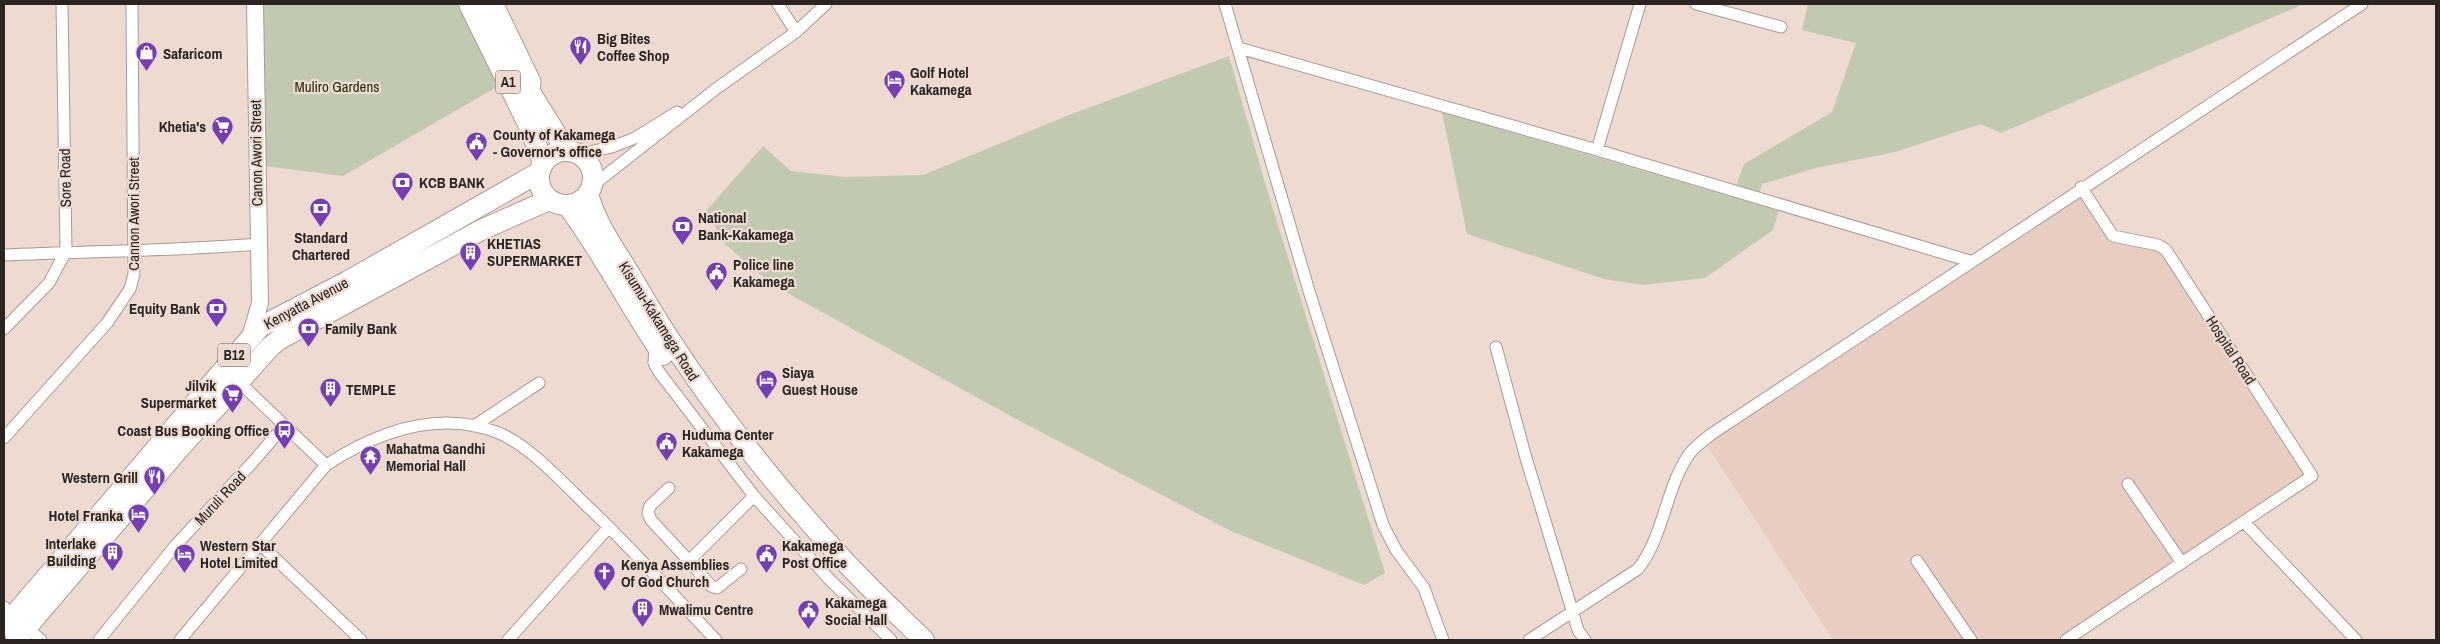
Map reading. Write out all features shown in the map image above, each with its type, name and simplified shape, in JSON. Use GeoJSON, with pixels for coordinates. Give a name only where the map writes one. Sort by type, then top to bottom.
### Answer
{"type":"FeatureCollection","features":[{"type":"Feature","properties":{"kind":"highway","name":"A1"},"geometry":{"type":"LineString","coordinates":[[469,4],[528,124],[540,168]]}},
{"type":"Feature","properties":{"kind":"highway","name":"A1"},"geometry":{"type":"LineString","coordinates":[[485,4],[533,98],[573,152]]}},
{"type":"Feature","properties":{"kind":"highway"},"geometry":{"type":"LineString","coordinates":[[573,152],[592,168],[590,190],[582,200],[558,203],[540,188],[540,168],[552,153],[573,152]]}},
{"type":"Feature","properties":{"kind":"highway","name":"Kenyatta Avenue"},"geometry":{"type":"LineString","coordinates":[[17,626],[171,444],[250,337],[260,327],[348,281],[472,211],[540,168]]}},
{"type":"Feature","properties":{"kind":"highway","name":"Kisumu-Kakamega Road"},"geometry":{"type":"LineString","coordinates":[[590,190],[593,213],[602,231],[678,355],[720,412],[790,501],[840,556],[924,640]]}},
{"type":"Feature","properties":{"kind":"highway","name":"Kenyatta Avenue"},"geometry":{"type":"LineString","coordinates":[[171,444],[238,381],[260,356],[280,339],[481,230],[558,203]]}},
{"type":"Feature","properties":{"kind":"highway","name":"Kisumu-Kakamega Road"},"geometry":{"type":"LineString","coordinates":[[558,203],[590,236],[655,344],[752,475],[783,511],[908,640]]}},
{"type":"Feature","properties":{"kind":"highway"},"geometry":{"type":"LineString","coordinates":[[472,211],[481,230]]}},
{"type":"Feature","properties":{"kind":"main road","name":"Canon Awori Street"},"geometry":{"type":"LineString","coordinates":[[250,337],[260,303],[255,4]]}},
{"type":"Feature","properties":{"kind":"main road"},"geometry":{"type":"LineString","coordinates":[[260,303],[272,320],[280,339]]}},
{"type":"Feature","properties":{"kind":"main road"},"geometry":{"type":"LineString","coordinates":[[250,337],[260,356]]}},
{"type":"Feature","properties":{"kind":"street","name":"Sore Road"},"geometry":{"type":"LineString","coordinates":[[4,329],[49,283],[66,251],[62,4]]}},
{"type":"Feature","properties":{"kind":"street","name":"Cannon Awori Street"},"geometry":{"type":"LineString","coordinates":[[4,438],[107,323],[130,289],[134,274],[135,250],[132,4]]}},
{"type":"Feature","properties":{"kind":"street"},"geometry":{"type":"LineString","coordinates":[[498,4],[535,81],[533,98]]}},
{"type":"Feature","properties":{"kind":"street"},"geometry":{"type":"LineString","coordinates":[[778,4],[796,32]]}},
{"type":"Feature","properties":{"kind":"street"},"geometry":{"type":"LineString","coordinates":[[590,190],[717,88],[796,32],[826,4]]}},
{"type":"Feature","properties":{"kind":"street"},"geometry":{"type":"LineString","coordinates":[[1225,4],[1309,291],[1383,525],[1396,550],[1424,588],[1443,640]]}},
{"type":"Feature","properties":{"kind":"street"},"geometry":{"type":"LineString","coordinates":[[1597,150],[1640,4]]}},
{"type":"Feature","properties":{"kind":"street"},"geometry":{"type":"LineString","coordinates":[[1696,4],[1780,27]]}},
{"type":"Feature","properties":{"kind":"street"},"geometry":{"type":"LineString","coordinates":[[1529,640],[1626,579],[1638,569],[1648,556],[1662,524],[1679,474],[1696,447],[1722,426],[2362,4]]}},
{"type":"Feature","properties":{"kind":"street"},"geometry":{"type":"LineString","coordinates":[[1239,48],[1597,150],[1970,261]]}},
{"type":"Feature","properties":{"kind":"street"},"geometry":{"type":"LineString","coordinates":[[573,152],[612,147],[635,138],[717,88]]}},
{"type":"Feature","properties":{"kind":"street","name":"Hospital Road"},"geometry":{"type":"LineString","coordinates":[[2081,188],[2114,236],[2158,245],[2166,250],[2312,476],[2244,522]]}},
{"type":"Feature","properties":{"kind":"street"},"geometry":{"type":"LineString","coordinates":[[4,255],[66,251],[197,249],[258,244]]}},
{"type":"Feature","properties":{"kind":"street"},"geometry":{"type":"LineString","coordinates":[[655,344],[654,363],[659,372],[754,496],[828,578],[891,640]]}},
{"type":"Feature","properties":{"kind":"street"},"geometry":{"type":"LineString","coordinates":[[1496,347],[1526,458],[1574,611],[1578,630],[1584,640]]}},
{"type":"Feature","properties":{"kind":"street"},"geometry":{"type":"LineString","coordinates":[[238,381],[326,465]]}},
{"type":"Feature","properties":{"kind":"street"},"geometry":{"type":"LineString","coordinates":[[474,426],[539,383]]}},
{"type":"Feature","properties":{"kind":"street"},"geometry":{"type":"LineString","coordinates":[[180,640],[326,465],[348,451],[408,426],[431,423],[474,426],[500,434],[546,467],[609,527],[716,640]]}},
{"type":"Feature","properties":{"kind":"street","name":"Muruli Road"},"geometry":{"type":"LineString","coordinates":[[99,640],[175,546],[284,426]]}},
{"type":"Feature","properties":{"kind":"street"},"geometry":{"type":"LineString","coordinates":[[2128,484],[2182,563]]}},
{"type":"Feature","properties":{"kind":"street"},"geometry":{"type":"LineString","coordinates":[[669,488],[650,506],[648,513],[651,520],[711,586],[717,588],[742,569]]}},
{"type":"Feature","properties":{"kind":"street"},"geometry":{"type":"LineString","coordinates":[[690,561],[754,496]]}},
{"type":"Feature","properties":{"kind":"street"},"geometry":{"type":"LineString","coordinates":[[2066,640],[2244,522],[2356,640]]}},
{"type":"Feature","properties":{"kind":"street"},"geometry":{"type":"LineString","coordinates":[[508,640],[609,527]]}},
{"type":"Feature","properties":{"kind":"street"},"geometry":{"type":"LineString","coordinates":[[261,545],[361,640]]}},
{"type":"Feature","properties":{"kind":"street"},"geometry":{"type":"LineString","coordinates":[[1917,561],[1971,640]]}},
{"type":"Feature","properties":{"kind":"shaded area"},"geometry":{"type":"Polygon","coordinates":[[[2081,189],[2109,233],[2158,245],[2311,476],[2064,640],[1833,640],[1703,439],[2081,189]]]}},
{"type":"Feature","properties":{"kind":"green space","name":"Muliro Gardens"},"geometry":{"type":"Polygon","coordinates":[[[255,4],[469,4],[507,81],[343,176],[256,165],[255,4]]]}},
{"type":"Feature","properties":{"kind":"green space"},"geometry":{"type":"Polygon","coordinates":[[[1808,4],[2304,4],[2001,133],[1981,124],[1895,152],[1816,168],[1762,184],[1757,199],[1781,204],[1773,230],[1705,278],[1643,285],[1604,279],[1467,234],[1442,112],[1732,197],[1744,164],[1832,112],[1856,43],[1802,30],[1808,4]]]}},
{"type":"Feature","properties":{"kind":"green space"},"geometry":{"type":"Polygon","coordinates":[[[1229,56],[1265,183],[1385,573],[1364,585],[1231,531],[1016,419],[773,285],[726,245],[706,211],[763,146],[791,171],[845,177],[923,175],[1069,115],[1229,56]]]}},
{"type":"Feature","properties":{"kind":"place","name":"Big Bites Coffee Shop"},"geometry":{"type":"Point","coordinates":[581,66]}},
{"type":"Feature","properties":{"kind":"place","name":"Safaricom"},"geometry":{"type":"Point","coordinates":[147,72]}},
{"type":"Feature","properties":{"kind":"place","name":"Golf Hotel Kakamega"},"geometry":{"type":"Point","coordinates":[894,100]}},
{"type":"Feature","properties":{"kind":"place","name":"Khetia's"},"geometry":{"type":"Point","coordinates":[222,145]}},
{"type":"Feature","properties":{"kind":"place","name":"County of Kakamega - Governor's office"},"geometry":{"type":"Point","coordinates":[477,162]}},
{"type":"Feature","properties":{"kind":"place","name":"KCB BANK"},"geometry":{"type":"Point","coordinates":[403,201]}},
{"type":"Feature","properties":{"kind":"place","name":"Standard Chartered"},"geometry":{"type":"Point","coordinates":[321,227]}},
{"type":"Feature","properties":{"kind":"place","name":"National Bank-Kakamega"},"geometry":{"type":"Point","coordinates":[682,245]}},
{"type":"Feature","properties":{"kind":"place","name":"KHETIAS SUPERMARKET"},"geometry":{"type":"Point","coordinates":[471,271]}},
{"type":"Feature","properties":{"kind":"place","name":"Police line Kakamega"},"geometry":{"type":"Point","coordinates":[717,292]}},
{"type":"Feature","properties":{"kind":"place","name":"Equity Bank"},"geometry":{"type":"Point","coordinates":[216,327]}},
{"type":"Feature","properties":{"kind":"place","name":"Family Bank"},"geometry":{"type":"Point","coordinates":[309,347]}},
{"type":"Feature","properties":{"kind":"place","name":"Siaya Guest House"},"geometry":{"type":"Point","coordinates":[766,400]}},
{"type":"Feature","properties":{"kind":"place","name":"TEMPLE"},"geometry":{"type":"Point","coordinates":[330,408]}},
{"type":"Feature","properties":{"kind":"place","name":"Jilvik Supermarket"},"geometry":{"type":"Point","coordinates":[232,413]}},
{"type":"Feature","properties":{"kind":"place","name":"Coast Bus Booking Office"},"geometry":{"type":"Point","coordinates":[285,449]}},
{"type":"Feature","properties":{"kind":"place","name":"Huduma Center Kakamega"},"geometry":{"type":"Point","coordinates":[666,462]}},
{"type":"Feature","properties":{"kind":"place","name":"Mahatma Gandhi Memorial Hall"},"geometry":{"type":"Point","coordinates":[370,476]}},
{"type":"Feature","properties":{"kind":"place","name":"Western Grill"},"geometry":{"type":"Point","coordinates":[154,496]}},
{"type":"Feature","properties":{"kind":"place","name":"Hotel Franka"},"geometry":{"type":"Point","coordinates":[139,534]}},
{"type":"Feature","properties":{"kind":"place","name":"Interlake Building"},"geometry":{"type":"Point","coordinates":[112,571]}},
{"type":"Feature","properties":{"kind":"place","name":"Western Star Hotel Limited"},"geometry":{"type":"Point","coordinates":[184,573]}},
{"type":"Feature","properties":{"kind":"place","name":"Kakamega Post Office"},"geometry":{"type":"Point","coordinates":[766,573]}},
{"type":"Feature","properties":{"kind":"place","name":"Kenya Assemblies Of God Church"},"geometry":{"type":"Point","coordinates":[605,592]}},
{"type":"Feature","properties":{"kind":"place","name":"Mwalimu Centre"},"geometry":{"type":"Point","coordinates":[643,628]}},
{"type":"Feature","properties":{"kind":"place","name":"Kakamega Social Hall"},"geometry":{"type":"Point","coordinates":[809,630]}}]}
